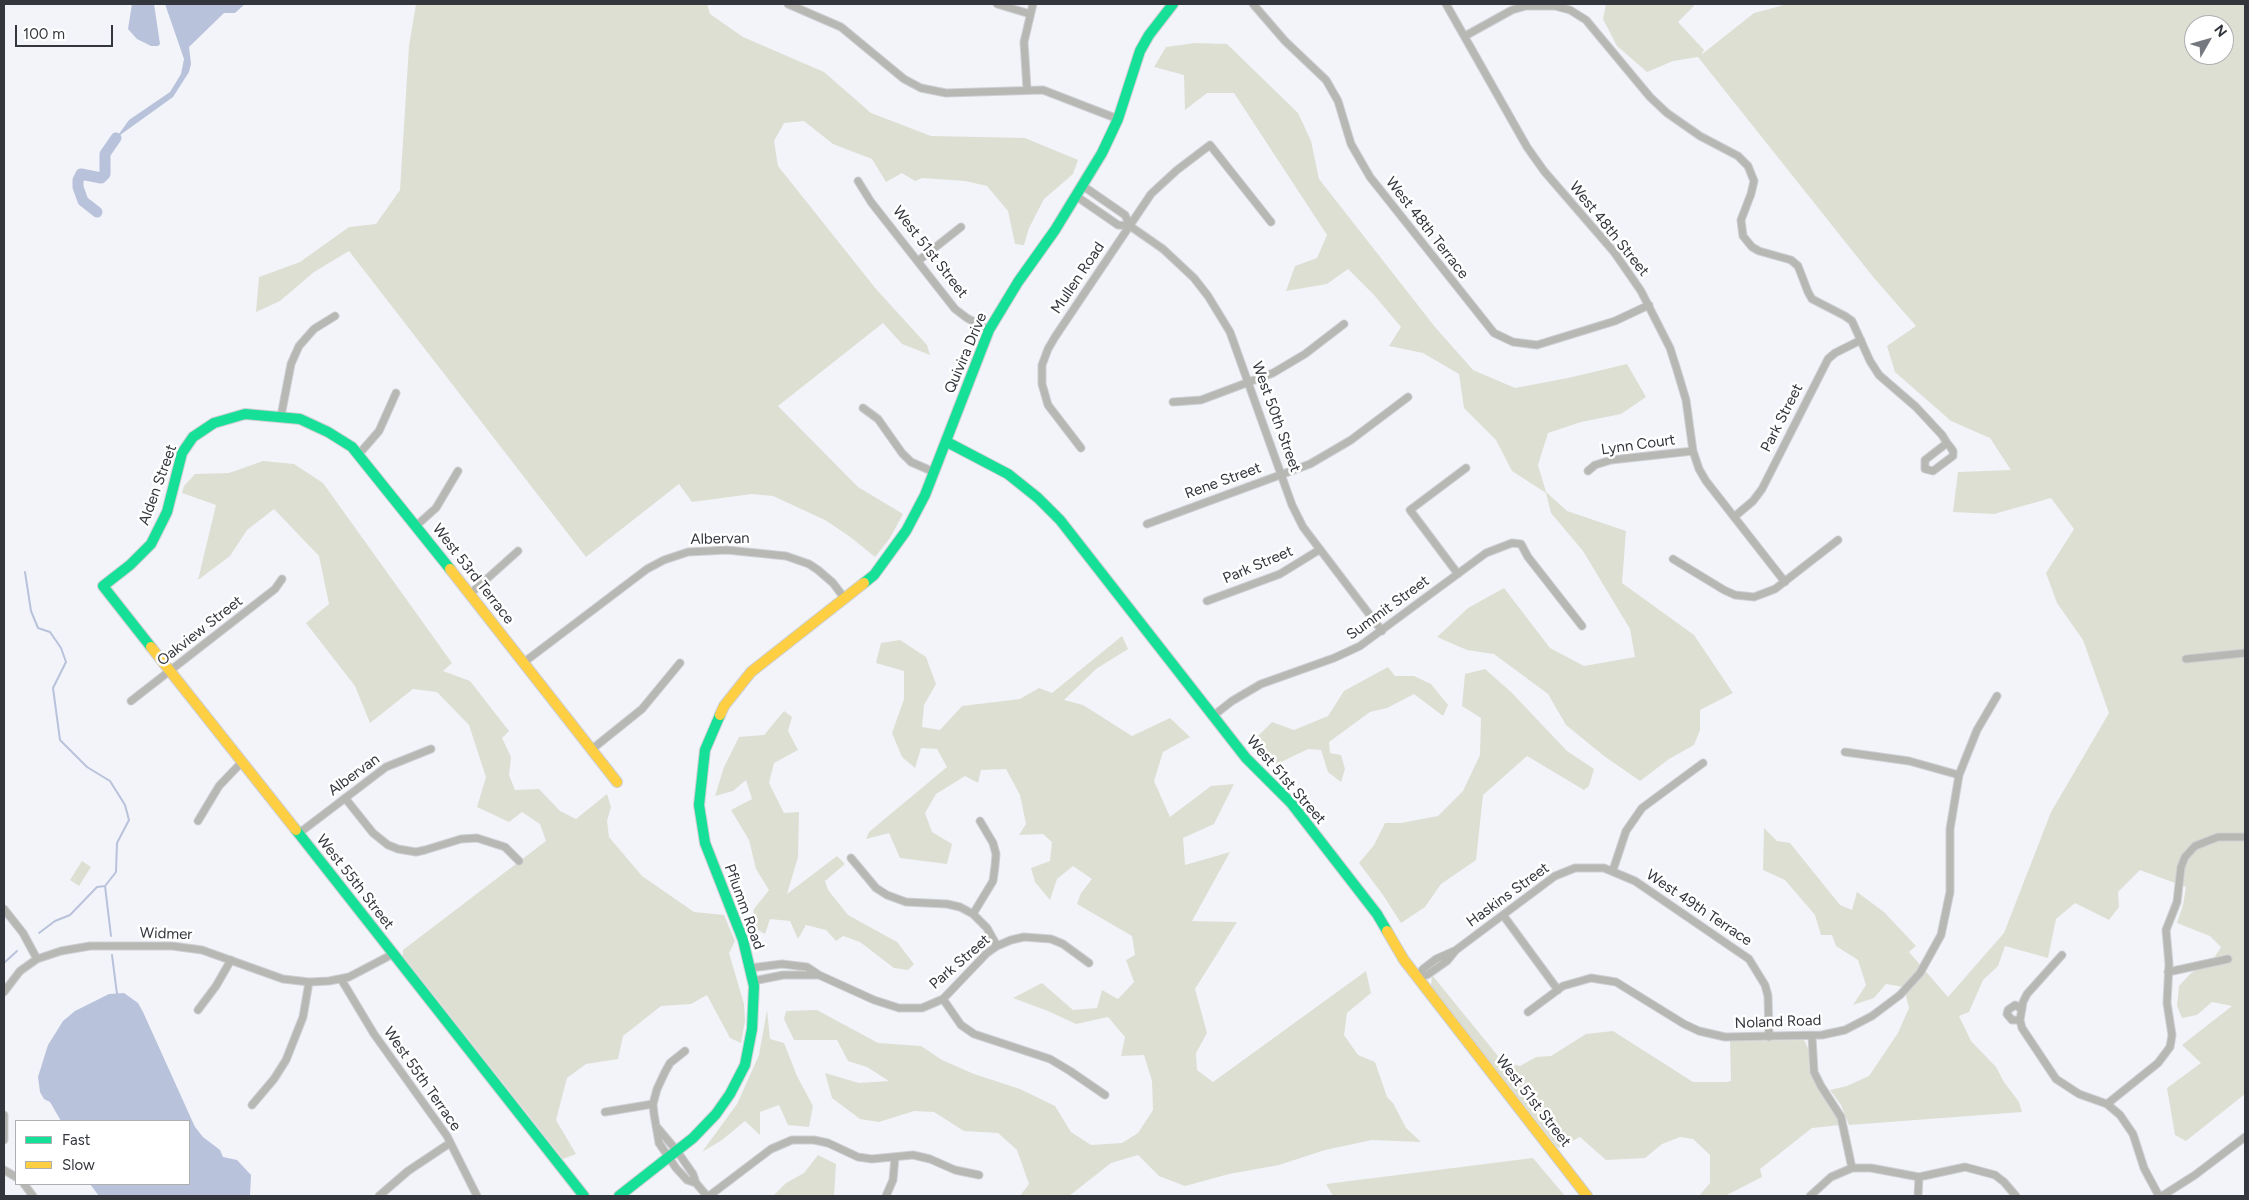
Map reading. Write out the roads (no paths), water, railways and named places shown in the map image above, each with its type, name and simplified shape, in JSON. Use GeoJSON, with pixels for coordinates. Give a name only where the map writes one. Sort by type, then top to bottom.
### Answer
{"type":"FeatureCollection","features":[{"type":"Feature","properties":{"kind":"street"},"geometry":{"type":"LineString","coordinates":[[788,4],[841,27],[904,79],[921,88],[946,93],[1027,90],[1049,92],[1118,119]]}},
{"type":"Feature","properties":{"kind":"street"},"geometry":{"type":"LineString","coordinates":[[997,4],[1030,14]]}},
{"type":"Feature","properties":{"kind":"street"},"geometry":{"type":"LineString","coordinates":[[1027,90],[1024,42],[1033,4]]}},
{"type":"Feature","properties":{"kind":"street","name":"Quivira Drive"},"geometry":{"type":"LineString","coordinates":[[746,677],[772,654],[874,575],[891,554],[914,518],[947,442],[989,330],[1018,282],[1083,186],[1102,153],[1118,119],[1140,51],[1149,35],[1173,4]]}},
{"type":"Feature","properties":{"kind":"street","name":"West 48th Terrace"},"geometry":{"type":"LineString","coordinates":[[1253,4],[1285,41],[1326,80],[1338,101],[1352,144],[1370,177],[1494,333],[1513,342],[1537,345],[1615,321],[1649,305]]}},
{"type":"Feature","properties":{"kind":"street","name":"West 48th Street"},"geometry":{"type":"LineString","coordinates":[[1446,4],[1527,147],[1544,171],[1614,252],[1649,305],[1670,348],[1677,370],[1699,468],[1706,481],[1785,582]]}},
{"type":"Feature","properties":{"kind":"street"},"geometry":{"type":"LineString","coordinates":[[1464,36],[1512,10],[1526,6],[1555,6],[1570,10],[1586,20],[1650,98],[1685,127],[1744,160],[1752,172],[1754,181],[1741,220],[1743,236],[1746,241],[1759,251],[1791,260],[1798,266],[1812,299],[1852,321],[1878,375],[1927,417],[1947,443]]}},
{"type":"Feature","properties":{"kind":"street","name":"Mullen Road"},"geometry":{"type":"LineString","coordinates":[[1081,448],[1048,405],[1042,384],[1042,365],[1055,337],[1159,186],[1210,144],[1271,222]]}},
{"type":"Feature","properties":{"kind":"street","name":"West 51st Street"},"geometry":{"type":"LineString","coordinates":[[858,181],[871,202],[955,309],[989,330]]}},
{"type":"Feature","properties":{"kind":"street","name":"West 50th Street"},"geometry":{"type":"LineString","coordinates":[[1083,186],[1125,215],[1130,226],[1178,262],[1208,296],[1230,332],[1303,527],[1382,631]]}},
{"type":"Feature","properties":{"kind":"street","name":"West 50th Street"},"geometry":{"type":"LineString","coordinates":[[1076,196],[1118,225],[1130,226]]}},
{"type":"Feature","properties":{"kind":"street"},"geometry":{"type":"LineString","coordinates":[[918,261],[961,228]]}},
{"type":"Feature","properties":{"kind":"street"},"geometry":{"type":"LineString","coordinates":[[281,416],[291,364],[299,346],[314,329],[335,316]]}},
{"type":"Feature","properties":{"kind":"street"},"geometry":{"type":"LineString","coordinates":[[1173,402],[1193,402],[1248,382],[1289,364],[1344,324]]}},
{"type":"Feature","properties":{"kind":"street","name":"Park Street"},"geometry":{"type":"LineString","coordinates":[[1734,517],[1753,501],[1762,489],[1828,359],[1835,353],[1861,340]]}},
{"type":"Feature","properties":{"kind":"street"},"geometry":{"type":"LineString","coordinates":[[359,454],[379,431],[396,393]]}},
{"type":"Feature","properties":{"kind":"street","name":"Rene Street"},"geometry":{"type":"LineString","coordinates":[[1147,524],[1310,464],[1352,440],[1408,397]]}},
{"type":"Feature","properties":{"kind":"street"},"geometry":{"type":"LineString","coordinates":[[863,408],[878,419],[902,453],[911,462],[934,472]]}},
{"type":"Feature","properties":{"kind":"street","name":"Alden Street"},"geometry":{"type":"LineString","coordinates":[[102,586],[130,565],[151,544],[167,512],[182,453],[193,437],[214,423],[244,414],[281,416]]}},
{"type":"Feature","properties":{"kind":"street","name":"West 53rd Terrace"},"geometry":{"type":"LineString","coordinates":[[281,416],[300,419],[328,432],[352,447],[359,454],[417,525],[617,782]]}},
{"type":"Feature","properties":{"kind":"street","name":"West 51st Street"},"geometry":{"type":"LineString","coordinates":[[947,442],[1008,474],[1049,507],[1246,758],[1291,803],[1377,914],[1400,954],[1417,978],[1588,1196]]}},
{"type":"Feature","properties":{"kind":"street","name":"Lynn Court"},"geometry":{"type":"LineString","coordinates":[[1588,470],[1595,465],[1611,460],[1694,451]]}},
{"type":"Feature","properties":{"kind":"street"},"geometry":{"type":"LineString","coordinates":[[1458,574],[1410,510],[1466,468]]}},
{"type":"Feature","properties":{"kind":"street"},"geometry":{"type":"LineString","coordinates":[[417,525],[441,503],[458,471]]}},
{"type":"Feature","properties":{"kind":"street"},"geometry":{"type":"LineString","coordinates":[[1673,559],[1735,595],[1746,597],[1762,596],[1785,582],[1838,540]]}},
{"type":"Feature","properties":{"kind":"street","name":"Summit Street"},"geometry":{"type":"LineString","coordinates":[[1213,716],[1232,701],[1261,684],[1350,651],[1382,631],[1486,553],[1512,543],[1521,544],[1528,557],[1582,626]]}},
{"type":"Feature","properties":{"kind":"street","name":"Albervan"},"geometry":{"type":"LineString","coordinates":[[523,663],[647,570],[664,560],[688,552],[726,550],[786,556],[818,570],[833,583],[845,599]]}},
{"type":"Feature","properties":{"kind":"street","name":"Park Street"},"geometry":{"type":"LineString","coordinates":[[1207,601],[1280,574],[1319,550]]}},
{"type":"Feature","properties":{"kind":"street"},"geometry":{"type":"LineString","coordinates":[[470,594],[518,551]]}},
{"type":"Feature","properties":{"kind":"street","name":"Oakview Street"},"geometry":{"type":"LineString","coordinates":[[131,702],[275,588],[282,578]]}},
{"type":"Feature","properties":{"kind":"street","name":"West 55th Street"},"geometry":{"type":"LineString","coordinates":[[102,586],[584,1196]]}},
{"type":"Feature","properties":{"kind":"street"},"geometry":{"type":"LineString","coordinates":[[2186,660],[2245,653]]}},
{"type":"Feature","properties":{"kind":"street"},"geometry":{"type":"LineString","coordinates":[[591,750],[642,709],[680,663]]}},
{"type":"Feature","properties":{"kind":"street","name":"Pflumm Road"},"geometry":{"type":"LineString","coordinates":[[619,1196],[693,1138],[716,1114],[730,1094],[745,1065],[752,1028],[753,981],[743,940],[705,843],[699,805],[702,768],[712,733],[724,706],[746,677]]}},
{"type":"Feature","properties":{"kind":"street","name":"Noland Road"},"geometry":{"type":"LineString","coordinates":[[1528,1012],[1558,990],[1579,980],[1604,978],[1625,986],[1670,1017],[1699,1031],[1725,1037],[1812,1036],[1839,1032],[1863,1021],[1900,995],[1920,973],[1941,935],[1950,892],[1950,828],[1959,775],[1977,730],[1997,696]]}},
{"type":"Feature","properties":{"kind":"street","name":"Albervan"},"geometry":{"type":"LineString","coordinates":[[298,834],[386,767],[432,749]]}},
{"type":"Feature","properties":{"kind":"street"},"geometry":{"type":"LineString","coordinates":[[1844,752],[1909,761],[1959,775]]}},
{"type":"Feature","properties":{"kind":"street"},"geometry":{"type":"LineString","coordinates":[[198,821],[219,786],[242,762]]}},
{"type":"Feature","properties":{"kind":"street"},"geometry":{"type":"LineString","coordinates":[[1613,870],[1626,831],[1642,808],[1703,763]]}},
{"type":"Feature","properties":{"kind":"street"},"geometry":{"type":"LineString","coordinates":[[345,798],[372,833],[388,845],[398,849],[416,852],[461,839],[477,838],[505,847],[519,861]]}},
{"type":"Feature","properties":{"kind":"street"},"geometry":{"type":"LineString","coordinates":[[973,914],[994,881],[996,866],[996,854],[993,843],[980,821]]}},
{"type":"Feature","properties":{"kind":"street"},"geometry":{"type":"LineString","coordinates":[[2107,1104],[2158,1063],[2170,1047],[2172,1035],[2167,1003],[2166,930],[2176,902],[2181,867],[2185,857],[2195,846],[2218,837],[2245,837]]}},
{"type":"Feature","properties":{"kind":"street"},"geometry":{"type":"LineString","coordinates":[[851,858],[876,888],[887,895],[906,902],[947,904],[960,907],[973,914],[987,928],[997,946]]}},
{"type":"Feature","properties":{"kind":"street","name":"Haskins Street"},"geometry":{"type":"LineString","coordinates":[[1417,978],[1423,969],[1436,959],[1456,950],[1563,872],[1581,867],[1613,870]]}},
{"type":"Feature","properties":{"kind":"street","name":"West 49th Terrace"},"geometry":{"type":"LineString","coordinates":[[1613,870],[1635,881],[1749,959],[1765,985],[1768,996],[1769,1037]]}},
{"type":"Feature","properties":{"kind":"street"},"geometry":{"type":"LineString","coordinates":[[4,909],[23,933],[36,958]]}},
{"type":"Feature","properties":{"kind":"street"},"geometry":{"type":"LineString","coordinates":[[1503,915],[1558,990]]}},
{"type":"Feature","properties":{"kind":"street","name":"Park Street"},"geometry":{"type":"LineString","coordinates":[[753,981],[788,975],[818,976],[874,1000],[899,1008],[922,1008],[943,1000],[987,953],[997,946],[1024,937],[1051,939],[1064,944],[1089,963]]}},
{"type":"Feature","properties":{"kind":"street","name":"Widmer"},"geometry":{"type":"LineString","coordinates":[[4,992],[20,971],[36,958],[90,946],[172,946],[202,950],[283,979],[309,982],[349,977],[393,954]]}},
{"type":"Feature","properties":{"kind":"street"},"geometry":{"type":"LineString","coordinates":[[2062,955],[2054,967],[2031,988],[2022,1008],[2020,1020],[2029,1039],[2056,1079],[2079,1094],[2107,1104],[2120,1115],[2130,1130],[2144,1168],[2160,1196],[2195,1175],[2245,1137]]}},
{"type":"Feature","properties":{"kind":"street"},"geometry":{"type":"LineString","coordinates":[[2168,972],[2228,958]]}},
{"type":"Feature","properties":{"kind":"street"},"geometry":{"type":"LineString","coordinates":[[198,1010],[216,986],[230,960]]}},
{"type":"Feature","properties":{"kind":"street"},"geometry":{"type":"LineString","coordinates":[[788,975],[789,965]]}},
{"type":"Feature","properties":{"kind":"street","name":"Park Street"},"geometry":{"type":"LineString","coordinates":[[750,968],[789,965],[807,967],[814,970],[818,976]]}},
{"type":"Feature","properties":{"kind":"street","name":"West 55th Terrace"},"geometry":{"type":"LineString","coordinates":[[341,979],[374,1034],[450,1143],[477,1196]]}},
{"type":"Feature","properties":{"kind":"street"},"geometry":{"type":"LineString","coordinates":[[252,1105],[274,1079],[286,1060],[303,1017],[309,982]]}},
{"type":"Feature","properties":{"kind":"street"},"geometry":{"type":"LineString","coordinates":[[943,1000],[961,1025],[974,1034],[1050,1059],[1105,1095]]}},
{"type":"Feature","properties":{"kind":"street"},"geometry":{"type":"LineString","coordinates":[[2020,1020],[2012,1020],[2007,1014],[2008,1010],[2015,1005],[2022,1008]]}},
{"type":"Feature","properties":{"kind":"street"},"geometry":{"type":"LineString","coordinates":[[1812,1036],[1814,1072],[1841,1117],[1852,1168]]}},
{"type":"Feature","properties":{"kind":"street"},"geometry":{"type":"LineString","coordinates":[[685,1051],[670,1063],[665,1072],[653,1104],[656,1126],[659,1142],[673,1154],[687,1180],[696,1183],[708,1196],[771,1149],[792,1140],[814,1140],[828,1143],[858,1157],[872,1159],[913,1156],[930,1160],[955,1170],[979,1175]]}},
{"type":"Feature","properties":{"kind":"street"},"geometry":{"type":"LineString","coordinates":[[605,1112],[653,1104]]}},
{"type":"Feature","properties":{"kind":"street"},"geometry":{"type":"LineString","coordinates":[[4,1115],[4,1140]]}},
{"type":"Feature","properties":{"kind":"street"},"geometry":{"type":"LineString","coordinates":[[378,1196],[408,1171],[450,1143]]}},
{"type":"Feature","properties":{"kind":"street"},"geometry":{"type":"LineString","coordinates":[[886,1196],[893,1180],[895,1157]]}},
{"type":"Feature","properties":{"kind":"street"},"geometry":{"type":"LineString","coordinates":[[1810,1196],[1831,1177],[1852,1168],[1871,1168],[1919,1177],[1955,1168],[1974,1168],[1995,1175],[2016,1196]]}},
{"type":"Feature","properties":{"kind":"street"},"geometry":{"type":"LineString","coordinates":[[4,1170],[15,1176]]}},
{"type":"Feature","properties":{"kind":"street"},"geometry":{"type":"LineString","coordinates":[[1918,1196],[1919,1177]]}},
{"type":"Feature","properties":{"kind":"street"},"geometry":{"type":"LineString","coordinates":[[25,1185],[33,1196]]}},
{"type":"Feature","properties":{"kind":"water"},"geometry":{"type":"Polygon","coordinates":[[[132,4],[154,4],[160,44],[158,46],[151,46],[137,39],[128,29],[132,4]]]}},
{"type":"Feature","properties":{"kind":"water"},"geometry":{"type":"Polygon","coordinates":[[[165,4],[245,4],[235,13],[224,13],[189,47],[191,64],[189,72],[173,97],[116,138],[129,120],[170,92],[181,74],[184,59],[165,4]]]}},
{"type":"Feature","properties":{"kind":"water"},"geometry":{"type":"Polygon","coordinates":[[[124,993],[138,1003],[195,1127],[203,1137],[220,1150],[223,1157],[237,1160],[251,1175],[250,1196],[99,1196],[91,1185],[190,1185],[190,1120],[60,1120],[50,1102],[44,1099],[40,1092],[38,1077],[48,1045],[63,1021],[75,1011],[109,994],[124,993]]]}},
{"type":"Feature","properties":{"kind":"waterway"},"geometry":{"type":"LineString","coordinates":[[97,212],[83,201],[78,187],[78,180],[81,174],[101,178],[105,174],[105,154],[116,138]]}},
{"type":"Feature","properties":{"kind":"waterway"},"geometry":{"type":"LineString","coordinates":[[25,572],[31,611],[38,628],[50,632],[61,648],[66,662],[53,688],[60,740],[87,767],[110,781],[125,805],[129,820],[117,843],[116,872],[105,886],[111,936]]}},
{"type":"Feature","properties":{"kind":"waterway"},"geometry":{"type":"LineString","coordinates":[[39,933],[55,921],[70,915],[97,887],[105,886]]}},
{"type":"Feature","properties":{"kind":"waterway"},"geometry":{"type":"LineString","coordinates":[[4,963],[17,951]]}},
{"type":"Feature","properties":{"kind":"waterway"},"geometry":{"type":"LineString","coordinates":[[112,955],[117,994]]}}]}
